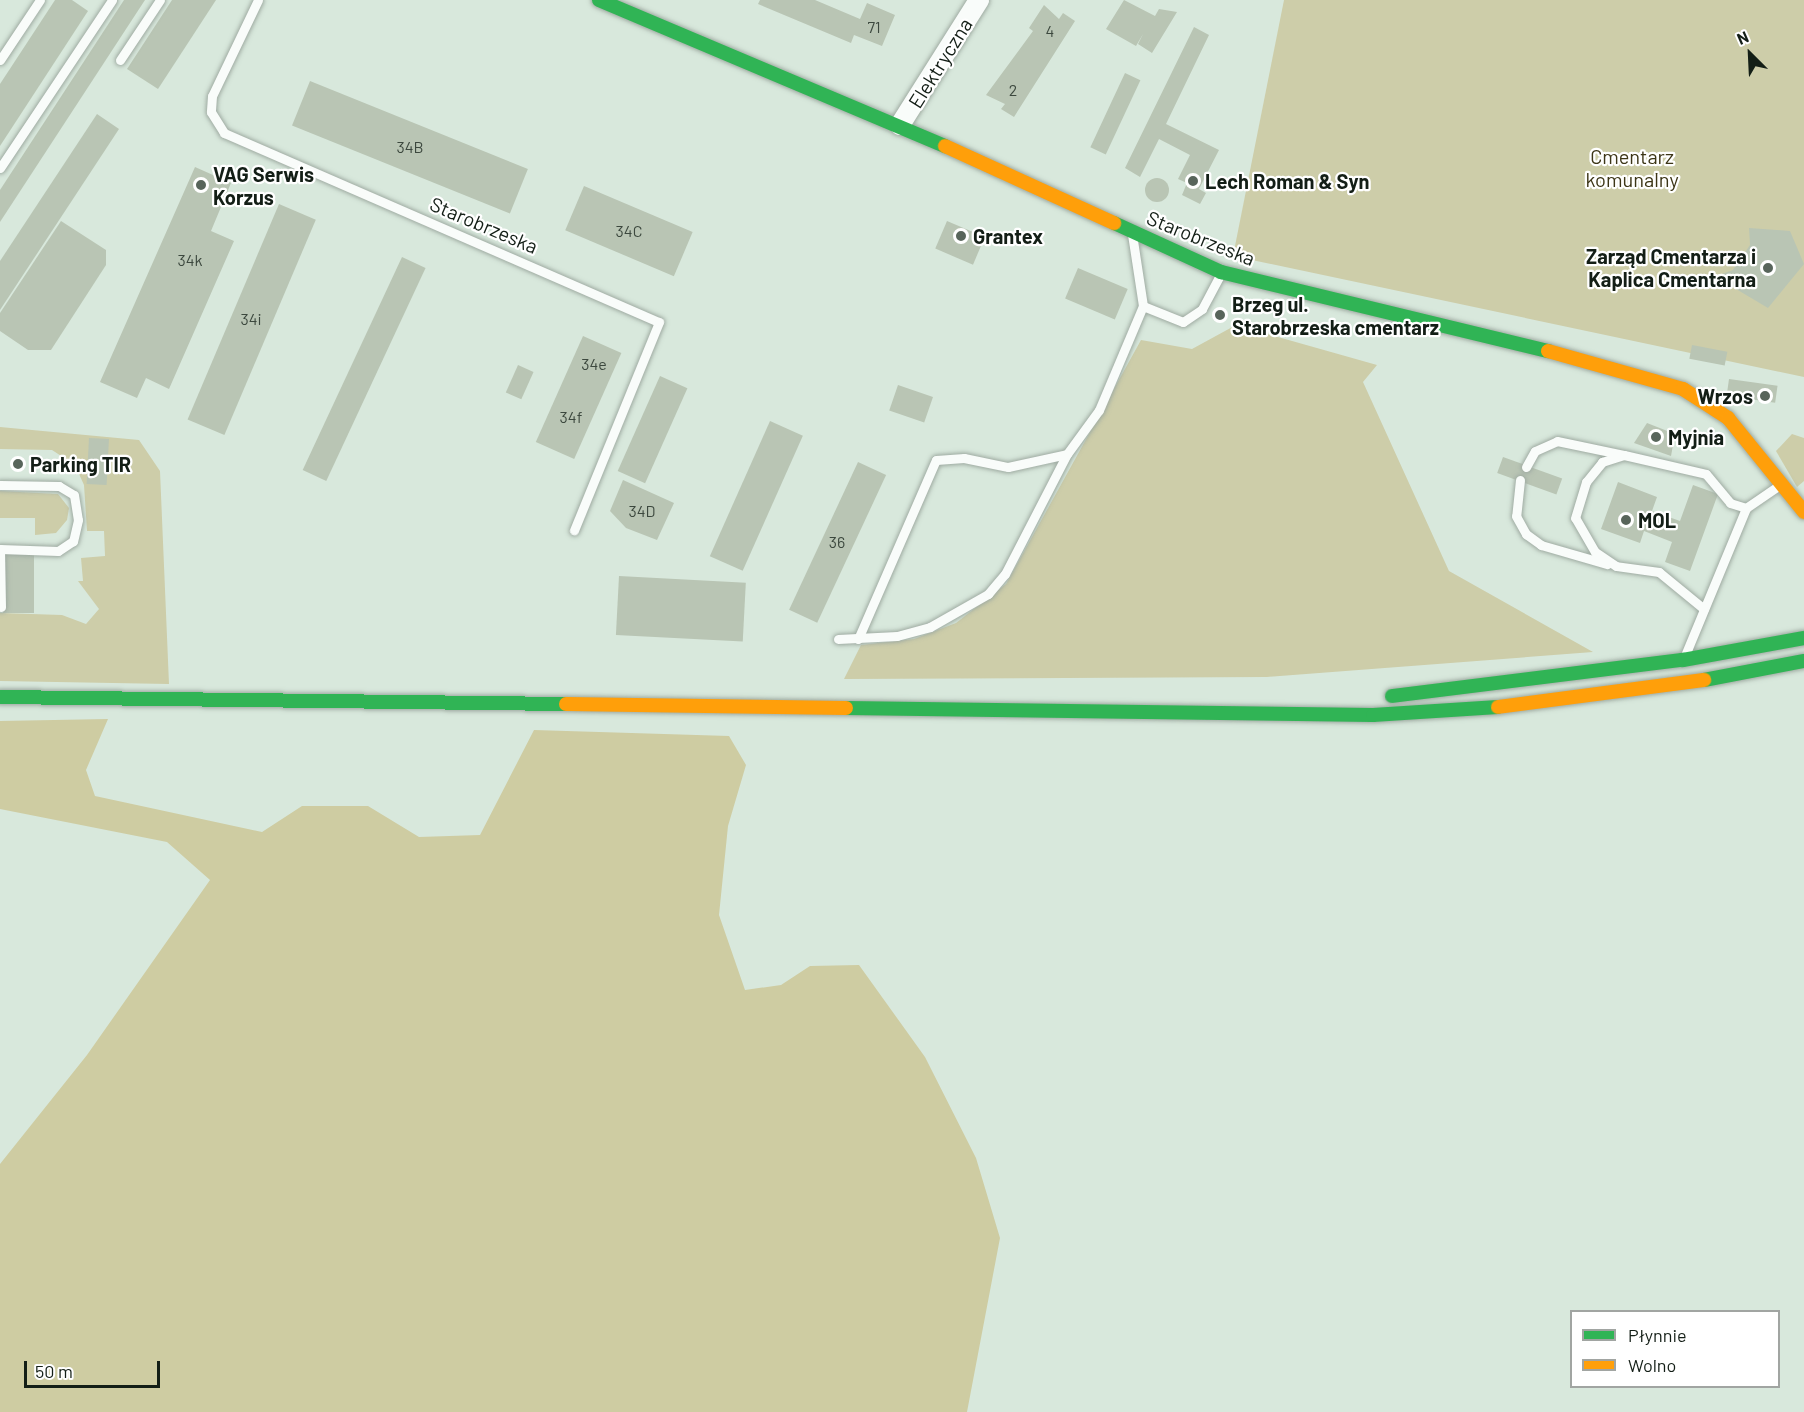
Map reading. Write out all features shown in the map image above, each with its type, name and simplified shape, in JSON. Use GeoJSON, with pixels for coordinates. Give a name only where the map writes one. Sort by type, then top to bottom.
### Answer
{"type":"FeatureCollection","features":[{"type":"Feature","properties":{"kind":"main road","name":"Starobrzeska"},"geometry":{"type":"LineString","coordinates":[[599,0],[900,125],[1221,272],[1574,357],[1683,389],[1728,418],[1783,483],[1804,512]]}},
{"type":"Feature","properties":{"kind":"main road"},"geometry":{"type":"LineString","coordinates":[[1198,709],[1368,698],[1683,660],[1804,638]]}},
{"type":"Feature","properties":{"kind":"main road"},"geometry":{"type":"LineString","coordinates":[[0,697],[1198,709],[1296,716],[1445,713],[1653,690],[1804,661]]}},
{"type":"Feature","properties":{"kind":"street","name":"Elektryczna"},"geometry":{"type":"LineString","coordinates":[[900,125],[979,0]]}},
{"type":"Feature","properties":{"kind":"lane"},"geometry":{"type":"LineString","coordinates":[[0,60],[40,0]]}},
{"type":"Feature","properties":{"kind":"lane"},"geometry":{"type":"LineString","coordinates":[[0,168],[112,0]]}},
{"type":"Feature","properties":{"kind":"lane"},"geometry":{"type":"LineString","coordinates":[[120,60],[160,0]]}},
{"type":"Feature","properties":{"kind":"lane","name":"Starobrzeska"},"geometry":{"type":"LineString","coordinates":[[258,0],[212,96],[211,112],[224,133],[659,322],[574,530]]}},
{"type":"Feature","properties":{"kind":"lane"},"geometry":{"type":"LineString","coordinates":[[838,639],[858,639],[930,627],[988,594],[1005,574],[1067,454],[1099,410],[1143,306],[1131,250],[1132,231]]}},
{"type":"Feature","properties":{"kind":"lane"},"geometry":{"type":"LineString","coordinates":[[1143,306],[1183,322],[1202,309],[1221,272]]}},
{"type":"Feature","properties":{"kind":"lane"},"geometry":{"type":"LineString","coordinates":[[1527,467],[1535,451],[1557,441],[1706,474],[1730,503],[1746,508]]}},
{"type":"Feature","properties":{"kind":"lane"},"geometry":{"type":"LineString","coordinates":[[858,639],[936,460],[964,458],[1008,467],[1067,454]]}},
{"type":"Feature","properties":{"kind":"lane"},"geometry":{"type":"LineString","coordinates":[[1616,567],[1595,552],[1575,518],[1586,482],[1602,462],[1624,455]]}},
{"type":"Feature","properties":{"kind":"lane"},"geometry":{"type":"LineString","coordinates":[[1520,480],[1516,516],[1526,534],[1541,545],[1616,567],[1659,572],[1704,609]]}},
{"type":"Feature","properties":{"kind":"lane"},"geometry":{"type":"LineString","coordinates":[[1683,660],[1746,508],[1783,483]]}},
{"type":"Feature","properties":{"kind":"lane"},"geometry":{"type":"LineString","coordinates":[[0,485],[59,486],[74,495],[78,520],[73,541],[58,551],[0,549],[0,608]]}},
{"type":"Feature","properties":{"kind":"green space","name":"Cmentarz komunalny"},"geometry":{"type":"Polygon","coordinates":[[[1284,0],[1804,0],[1804,377],[1233,256],[1284,0]]]}},
{"type":"Feature","properties":{"kind":"green space"},"geometry":{"type":"Polygon","coordinates":[[[1236,325],[1377,365],[1363,382],[1449,571],[1593,652],[1267,677],[844,679],[861,645],[914,639],[956,623],[1006,584],[1141,340],[1192,349],[1236,325]]]}},
{"type":"Feature","properties":{"kind":"green space"},"geometry":{"type":"Polygon","coordinates":[[[0,427],[139,440],[160,471],[169,684],[0,681],[0,613],[62,615],[86,624],[99,609],[78,581],[83,581],[81,558],[105,556],[104,531],[87,531],[84,485],[75,465],[52,450],[0,449],[0,427]]]}},
{"type":"Feature","properties":{"kind":"green space"},"geometry":{"type":"Polygon","coordinates":[[[1792,434],[1804,438],[1804,481],[1797,487],[1776,451],[1792,434]]]}},
{"type":"Feature","properties":{"kind":"green space"},"geometry":{"type":"Polygon","coordinates":[[[0,491],[58,494],[69,508],[67,520],[56,533],[35,535],[35,518],[0,518],[0,491]]]}},
{"type":"Feature","properties":{"kind":"shaded area"},"geometry":{"type":"Polygon","coordinates":[[[108,719],[86,770],[95,796],[262,832],[302,806],[368,806],[419,837],[480,835],[534,730],[729,736],[746,765],[728,826],[719,915],[745,990],[781,985],[810,966],[859,965],[925,1057],[976,1158],[1000,1238],[967,1412],[0,1412],[0,1164],[87,1055],[210,880],[167,842],[0,809],[0,721],[108,719]]]}},
{"type":"Feature","properties":{"kind":"building"},"geometry":{"type":"Polygon","coordinates":[[[55,0],[72,0],[88,11],[0,146],[0,84],[55,0]]]}},
{"type":"Feature","properties":{"kind":"building"},"geometry":{"type":"Polygon","coordinates":[[[124,0],[145,0],[0,222],[0,190],[124,0]]]}},
{"type":"Feature","properties":{"kind":"building"},"geometry":{"type":"Polygon","coordinates":[[[172,0],[216,0],[158,89],[127,69],[172,0]]]}},
{"type":"Feature","properties":{"kind":"building"},"geometry":{"type":"Polygon","coordinates":[[[760,0],[815,0],[860,19],[867,3],[895,15],[882,46],[854,35],[851,43],[758,4],[760,0]]]}},
{"type":"Feature","properties":{"kind":"building"},"geometry":{"type":"Polygon","coordinates":[[[1124,0],[1155,16],[1159,9],[1177,12],[1152,53],[1138,44],[1143,34],[1136,46],[1106,29],[1124,0]]]}},
{"type":"Feature","properties":{"kind":"building"},"geometry":{"type":"Polygon","coordinates":[[[1044,5],[1059,19],[1063,13],[1075,21],[1014,117],[1001,109],[1005,104],[986,95],[1033,31],[1029,28],[1044,5]]]}},
{"type":"Feature","properties":{"kind":"building"},"geometry":{"type":"Polygon","coordinates":[[[1194,27],[1209,35],[1166,124],[1219,150],[1199,189],[1206,193],[1200,204],[1182,195],[1187,183],[1178,179],[1190,155],[1159,139],[1140,177],[1125,168],[1194,27]]]}},
{"type":"Feature","properties":{"kind":"building"},"geometry":{"type":"Polygon","coordinates":[[[1125,73],[1140,80],[1106,155],[1090,147],[1125,73]]]}},
{"type":"Feature","properties":{"kind":"building"},"geometry":{"type":"Polygon","coordinates":[[[310,81],[528,169],[510,214],[292,126],[310,81]]]}},
{"type":"Feature","properties":{"kind":"building"},"geometry":{"type":"Polygon","coordinates":[[[97,114],[119,129],[0,310],[0,261],[97,114]]]}},
{"type":"Feature","properties":{"kind":"building"},"geometry":{"type":"Polygon","coordinates":[[[195,167],[231,183],[211,231],[234,241],[169,389],[146,378],[137,398],[100,382],[195,167]]]}},
{"type":"Feature","properties":{"kind":"building"},"geometry":{"type":"Polygon","coordinates":[[[1157,178],[1165,182],[1169,190],[1165,198],[1157,202],[1149,198],[1145,190],[1149,182],[1157,178]]]}},
{"type":"Feature","properties":{"kind":"building"},"geometry":{"type":"Polygon","coordinates":[[[584,186],[693,232],[674,276],[565,230],[584,186]]]}},
{"type":"Feature","properties":{"kind":"building"},"geometry":{"type":"Polygon","coordinates":[[[279,204],[316,220],[224,435],[188,419],[279,204]]]}},
{"type":"Feature","properties":{"kind":"building"},"geometry":{"type":"Polygon","coordinates":[[[61,221],[106,250],[106,265],[51,350],[28,350],[0,331],[0,313],[61,221]]]}},
{"type":"Feature","properties":{"kind":"building"},"geometry":{"type":"Polygon","coordinates":[[[947,221],[985,237],[973,265],[935,249],[947,221]]]}},
{"type":"Feature","properties":{"kind":"building","name":"Zarząd Cmentarza i Kaplica Cmentarna"},"geometry":{"type":"Polygon","coordinates":[[[1749,228],[1790,231],[1804,264],[1768,308],[1726,283],[1722,274],[1733,270],[1750,245],[1749,228]]]}},
{"type":"Feature","properties":{"kind":"building"},"geometry":{"type":"Polygon","coordinates":[[[402,257],[426,268],[326,481],[303,470],[402,257]]]}},
{"type":"Feature","properties":{"kind":"building"},"geometry":{"type":"Polygon","coordinates":[[[1078,268],[1128,289],[1115,319],[1065,298],[1078,268]]]}},
{"type":"Feature","properties":{"kind":"building"},"geometry":{"type":"Polygon","coordinates":[[[583,336],[621,353],[574,459],[536,442],[583,336]]]}},
{"type":"Feature","properties":{"kind":"building"},"geometry":{"type":"Polygon","coordinates":[[[1692,345],[1727,352],[1725,366],[1689,359],[1692,345]]]}},
{"type":"Feature","properties":{"kind":"building"},"geometry":{"type":"Polygon","coordinates":[[[518,365],[534,372],[521,399],[506,392],[518,365]]]}},
{"type":"Feature","properties":{"kind":"building"},"geometry":{"type":"Polygon","coordinates":[[[660,376],[687,388],[645,483],[618,471],[660,376]]]}},
{"type":"Feature","properties":{"kind":"building"},"geometry":{"type":"Polygon","coordinates":[[[1729,379],[1778,386],[1775,403],[1727,396],[1729,379]]]}},
{"type":"Feature","properties":{"kind":"building"},"geometry":{"type":"Polygon","coordinates":[[[898,385],[933,397],[924,423],[889,411],[898,385]]]}},
{"type":"Feature","properties":{"kind":"building"},"geometry":{"type":"Polygon","coordinates":[[[770,421],[803,436],[743,571],[710,556],[770,421]]]}},
{"type":"Feature","properties":{"kind":"building","name":"Myjnia"},"geometry":{"type":"Polygon","coordinates":[[[1647,423],[1675,434],[1671,456],[1634,443],[1647,423]]]}},
{"type":"Feature","properties":{"kind":"building"},"geometry":{"type":"Polygon","coordinates":[[[89,438],[109,439],[107,485],[87,484],[89,438]]]}},
{"type":"Feature","properties":{"kind":"building"},"geometry":{"type":"Polygon","coordinates":[[[1503,457],[1562,479],[1556,495],[1497,473],[1503,457]]]}},
{"type":"Feature","properties":{"kind":"building"},"geometry":{"type":"Polygon","coordinates":[[[858,462],[886,475],[817,623],[789,610],[858,462]]]}},
{"type":"Feature","properties":{"kind":"building"},"geometry":{"type":"Polygon","coordinates":[[[623,480],[674,503],[657,540],[626,528],[610,511],[623,480]]]}},
{"type":"Feature","properties":{"kind":"building"},"geometry":{"type":"Polygon","coordinates":[[[1618,482],[1657,497],[1652,511],[1680,521],[1693,485],[1718,494],[1690,571],[1665,562],[1672,542],[1644,531],[1640,543],[1601,529],[1618,482]]]}},
{"type":"Feature","properties":{"kind":"building"},"geometry":{"type":"Polygon","coordinates":[[[3,551],[34,551],[34,613],[3,613],[3,551]]]}},
{"type":"Feature","properties":{"kind":"building"},"geometry":{"type":"Polygon","coordinates":[[[619,576],[746,583],[743,642],[616,635],[619,576]]]}},
{"type":"Feature","properties":{"kind":"traffic: fast"},"geometry":{"type":"LineString","coordinates":[[599,0],[945,146]]}},
{"type":"Feature","properties":{"kind":"traffic: fast"},"geometry":{"type":"LineString","coordinates":[[1114,223],[1221,272],[1548,351]]}},
{"type":"Feature","properties":{"kind":"traffic: fast"},"geometry":{"type":"LineString","coordinates":[[1392,696],[1683,660],[1804,638]]}},
{"type":"Feature","properties":{"kind":"traffic: fast"},"geometry":{"type":"LineString","coordinates":[[1704,680],[1804,661]]}},
{"type":"Feature","properties":{"kind":"traffic: fast"},"geometry":{"type":"LineString","coordinates":[[0,697],[566,704]]}},
{"type":"Feature","properties":{"kind":"traffic: fast"},"geometry":{"type":"LineString","coordinates":[[846,708],[1373,715],[1498,707]]}},
{"type":"Feature","properties":{"kind":"traffic: slow"},"geometry":{"type":"LineString","coordinates":[[945,146],[1114,223]]}},
{"type":"Feature","properties":{"kind":"traffic: slow"},"geometry":{"type":"LineString","coordinates":[[1548,351],[1683,389],[1728,418],[1804,512]]}},
{"type":"Feature","properties":{"kind":"traffic: slow"},"geometry":{"type":"LineString","coordinates":[[1498,707],[1704,680]]}},
{"type":"Feature","properties":{"kind":"traffic: slow"},"geometry":{"type":"LineString","coordinates":[[566,704],[846,708]]}},
{"type":"Feature","properties":{"kind":"place","name":"Lech Roman & Syn"},"geometry":{"type":"Point","coordinates":[1193,181]}},
{"type":"Feature","properties":{"kind":"place","name":"VAG Serwis Korzus"},"geometry":{"type":"Point","coordinates":[201,185]}},
{"type":"Feature","properties":{"kind":"place","name":"Grantex"},"geometry":{"type":"Point","coordinates":[961,236]}},
{"type":"Feature","properties":{"kind":"place","name":"Zarząd Cmentarza i Kaplica Cmentarna"},"geometry":{"type":"Point","coordinates":[1768,268]}},
{"type":"Feature","properties":{"kind":"place","name":"Brzeg ul. Starobrzeska cmentarz"},"geometry":{"type":"Point","coordinates":[1220,315]}},
{"type":"Feature","properties":{"kind":"place","name":"Wrzos"},"geometry":{"type":"Point","coordinates":[1765,396]}},
{"type":"Feature","properties":{"kind":"place","name":"Myjnia"},"geometry":{"type":"Point","coordinates":[1656,437]}},
{"type":"Feature","properties":{"kind":"place","name":"Parking TIR"},"geometry":{"type":"Point","coordinates":[18,464]}},
{"type":"Feature","properties":{"kind":"place","name":"MOL"},"geometry":{"type":"Point","coordinates":[1626,520]}}]}
